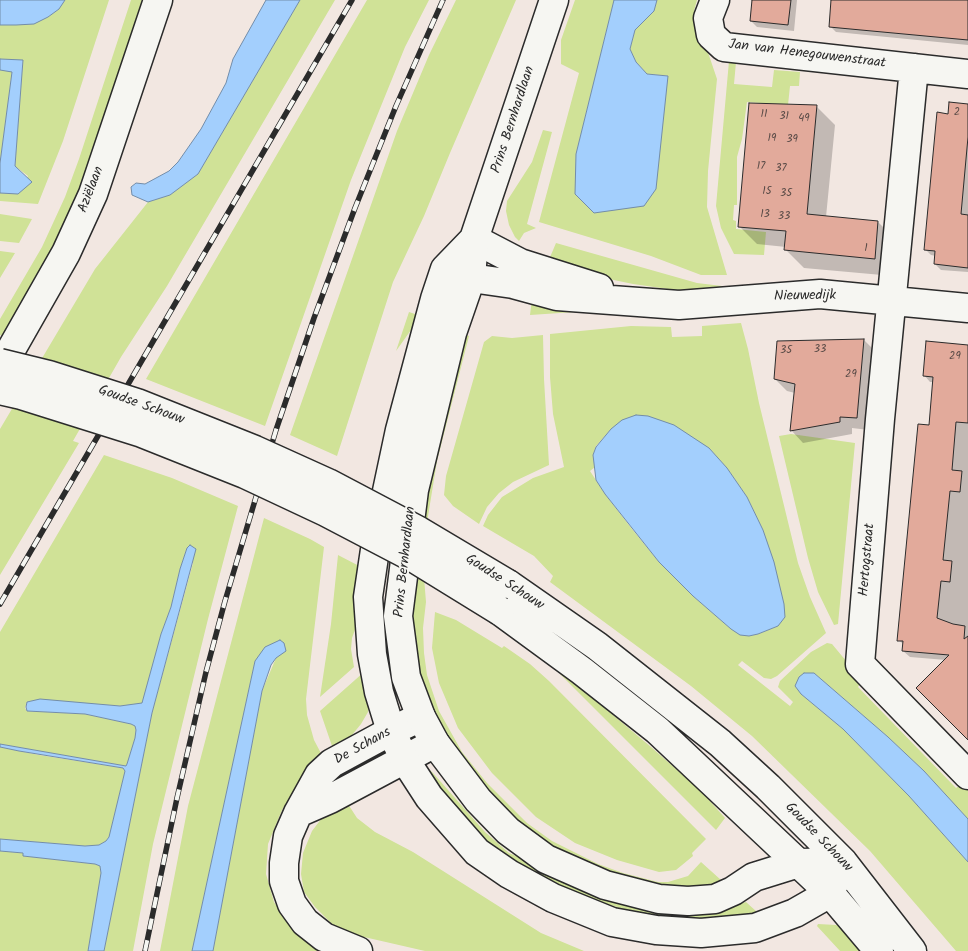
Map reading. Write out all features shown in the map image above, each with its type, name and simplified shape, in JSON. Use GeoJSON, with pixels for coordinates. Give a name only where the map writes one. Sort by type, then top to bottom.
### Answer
{"type":"FeatureCollection","features":[{"type":"Feature","properties":{"kind":"main road","name":"Aziëlaan"},"geometry":{"type":"LineString","coordinates":[[0,369],[66,253],[93,194],[158,0]]}},
{"type":"Feature","properties":{"kind":"main road","name":"Prins Bernhardlaan"},"geometry":{"type":"LineString","coordinates":[[554,0],[474,239],[470,278],[452,333],[414,490],[398,616],[406,677],[420,717],[435,743],[478,800],[508,831],[546,859],[605,885],[659,899],[688,901],[715,899],[733,892],[754,877],[799,863],[843,862]]}},
{"type":"Feature","properties":{"kind":"main road","name":"Jan van Henegouwenstraat"},"geometry":{"type":"LineString","coordinates":[[715,0],[708,18],[711,35],[724,47],[968,74]]}},
{"type":"Feature","properties":{"kind":"main road"},"geometry":{"type":"LineString","coordinates":[[892,301],[914,68]]}},
{"type":"Feature","properties":{"kind":"main road","name":"Prins Bernhardlaan"},"geometry":{"type":"LineString","coordinates":[[474,239],[445,269],[435,299],[400,430],[376,543],[368,597],[372,654],[379,692],[391,731],[405,760],[429,797],[476,852],[509,874],[553,898],[612,922],[656,930],[701,933],[755,928],[795,913],[830,893]]}},
{"type":"Feature","properties":{"kind":"main road","name":"Nieuwedijk"},"geometry":{"type":"LineString","coordinates":[[474,239],[520,262],[641,301]]}},
{"type":"Feature","properties":{"kind":"main road","name":"Nieuwedijk"},"geometry":{"type":"LineString","coordinates":[[445,269],[470,278],[513,284],[557,296],[679,305],[820,294],[968,308]]}},
{"type":"Feature","properties":{"kind":"main road","name":"Hertogstraat"},"geometry":{"type":"LineString","coordinates":[[892,301],[880,419],[860,664],[968,775]]}},
{"type":"Feature","properties":{"kind":"main road","name":"Goudse Schouw"},"geometry":{"type":"LineString","coordinates":[[0,363],[50,375],[136,403],[255,450],[328,484],[420,531],[508,584],[598,646],[720,743],[768,787],[843,862],[912,951]]}},
{"type":"Feature","properties":{"kind":"main road","name":"Goudse Schouw"},"geometry":{"type":"LineString","coordinates":[[0,390],[142,433],[245,474],[326,512],[414,558],[500,611],[582,670],[657,730],[830,893],[879,951]]}},
{"type":"Feature","properties":{"kind":"main road","name":"De Schans"},"geometry":{"type":"LineString","coordinates":[[358,951],[324,937],[305,922],[292,904],[284,882],[284,863],[288,836],[298,813],[319,775],[332,763],[420,717]]}},
{"type":"Feature","properties":{"kind":"main road"},"geometry":{"type":"LineString","coordinates":[[298,813],[435,743]]}},
{"type":"Feature","properties":{"kind":"main road"},"geometry":{"type":"LineString","coordinates":[[830,893],[843,862]]}},
{"type":"Feature","properties":{"kind":"green space"},"geometry":{"type":"Polygon","coordinates":[[[65,0],[109,0],[63,141],[38,204],[0,201],[0,193],[18,194],[28,176],[15,166],[23,61],[0,59],[0,25],[16,25],[48,17],[59,9],[65,0]]]}},
{"type":"Feature","properties":{"kind":"green space"},"geometry":{"type":"Polygon","coordinates":[[[131,0],[142,0],[89,166],[75,202],[52,251],[4,337],[0,335],[0,319],[42,247],[65,197],[131,0]]]}},
{"type":"Feature","properties":{"kind":"green space"},"geometry":{"type":"Polygon","coordinates":[[[300,0],[335,0],[167,286],[121,357],[73,441],[79,443],[0,575],[0,429],[95,269],[148,202],[170,195],[198,174],[300,0]]]}},
{"type":"Feature","properties":{"kind":"green space"},"geometry":{"type":"Polygon","coordinates":[[[367,0],[429,0],[405,47],[351,180],[265,426],[146,379],[367,0]]]}},
{"type":"Feature","properties":{"kind":"green space"},"geometry":{"type":"Polygon","coordinates":[[[456,0],[516,0],[424,216],[393,282],[337,456],[290,435],[397,131],[429,55],[456,0]]]}},
{"type":"Feature","properties":{"kind":"green space"},"geometry":{"type":"Polygon","coordinates":[[[575,0],[614,0],[576,154],[668,76],[647,74],[636,62],[630,49],[635,30],[654,11],[657,0],[697,0],[694,11],[717,79],[708,171],[707,207],[727,275],[701,275],[651,256],[539,222],[579,73],[561,64],[561,40],[575,0]]]}},
{"type":"Feature","properties":{"kind":"green space"},"geometry":{"type":"Polygon","coordinates":[[[729,61],[736,62],[734,84],[772,87],[774,70],[800,72],[799,86],[790,86],[788,105],[747,102],[742,139],[737,157],[737,205],[734,205],[733,220],[736,221],[736,229],[766,232],[764,255],[734,254],[721,228],[716,206],[729,61]]]}},
{"type":"Feature","properties":{"kind":"green space"},"geometry":{"type":"Polygon","coordinates":[[[0,70],[12,71],[0,163],[0,70]]]}},
{"type":"Feature","properties":{"kind":"green space"},"geometry":{"type":"Polygon","coordinates":[[[543,130],[552,132],[527,224],[536,228],[524,233],[519,241],[509,225],[506,211],[507,201],[532,162],[543,130]]]}},
{"type":"Feature","properties":{"kind":"green space"},"geometry":{"type":"Polygon","coordinates":[[[0,214],[32,219],[19,243],[0,241],[0,214]]]}},
{"type":"Feature","properties":{"kind":"green space"},"geometry":{"type":"Polygon","coordinates":[[[556,243],[697,283],[722,286],[723,289],[675,290],[585,274],[548,262],[556,243]]]}},
{"type":"Feature","properties":{"kind":"green space"},"geometry":{"type":"Polygon","coordinates":[[[0,251],[15,253],[0,278],[0,251]]]}},
{"type":"Feature","properties":{"kind":"green space"},"geometry":{"type":"Polygon","coordinates":[[[532,299],[590,311],[530,315],[532,299]]]}},
{"type":"Feature","properties":{"kind":"green space"},"geometry":{"type":"Polygon","coordinates":[[[409,312],[421,316],[396,351],[409,312]]]}},
{"type":"Feature","properties":{"kind":"green space"},"geometry":{"type":"Polygon","coordinates":[[[741,323],[798,563],[826,633],[777,676],[771,679],[764,678],[742,661],[738,665],[790,706],[793,702],[778,687],[780,681],[811,652],[827,643],[832,644],[862,680],[858,687],[956,788],[963,783],[968,788],[968,819],[924,771],[888,737],[814,673],[805,673],[801,694],[843,729],[909,796],[968,862],[968,951],[956,951],[870,851],[752,736],[691,686],[550,582],[553,576],[534,556],[483,526],[488,515],[502,497],[533,478],[564,467],[553,414],[550,377],[550,334],[631,326],[671,327],[672,337],[702,336],[702,326],[741,323]],[[611,429],[596,446],[593,455],[595,467],[590,471],[605,494],[659,562],[693,596],[731,629],[749,636],[758,634],[778,626],[763,530],[747,497],[727,468],[709,448],[611,429]]]}},
{"type":"Feature","properties":{"kind":"green space"},"geometry":{"type":"Polygon","coordinates":[[[461,333],[469,336],[437,461],[422,553],[426,602],[423,628],[424,653],[427,675],[439,711],[462,752],[487,783],[527,823],[552,841],[598,864],[658,882],[668,882],[688,876],[701,862],[721,880],[721,882],[711,887],[671,891],[567,859],[500,808],[436,724],[412,658],[406,590],[461,333]]]}},
{"type":"Feature","properties":{"kind":"green space"},"geometry":{"type":"Polygon","coordinates":[[[543,335],[549,465],[513,482],[499,493],[487,507],[479,524],[453,506],[444,495],[446,476],[484,342],[492,336],[512,338],[543,335]]]}},
{"type":"Feature","properties":{"kind":"green space"},"geometry":{"type":"Polygon","coordinates":[[[791,434],[855,443],[838,624],[834,625],[818,592],[808,558],[779,436],[791,434]]]}},
{"type":"Feature","properties":{"kind":"green space"},"geometry":{"type":"Polygon","coordinates":[[[104,455],[172,478],[238,506],[208,619],[153,844],[133,951],[104,951],[152,713],[193,563],[190,545],[187,548],[180,569],[171,607],[161,634],[142,704],[120,706],[30,701],[27,702],[25,708],[27,711],[85,714],[135,726],[135,738],[126,766],[0,744],[0,632],[104,455]]]}},
{"type":"Feature","properties":{"kind":"green space"},"geometry":{"type":"Polygon","coordinates":[[[264,518],[324,547],[306,699],[307,715],[314,740],[324,759],[293,792],[282,810],[268,844],[266,874],[274,902],[286,920],[299,935],[322,951],[213,951],[262,691],[276,658],[255,661],[192,951],[160,951],[188,806],[264,518]]]}},
{"type":"Feature","properties":{"kind":"green space"},"geometry":{"type":"Polygon","coordinates":[[[338,555],[363,568],[360,616],[352,638],[351,649],[354,667],[320,697],[331,624],[338,555]]]}},
{"type":"Feature","properties":{"kind":"green space"},"geometry":{"type":"Polygon","coordinates":[[[435,612],[456,620],[502,648],[504,646],[530,664],[549,681],[706,839],[692,853],[693,856],[676,870],[659,872],[617,860],[575,843],[536,817],[492,773],[458,728],[439,683],[432,648],[435,612]]]}},
{"type":"Feature","properties":{"kind":"green space"},"geometry":{"type":"Polygon","coordinates":[[[364,672],[370,693],[368,712],[352,735],[335,749],[332,746],[320,711],[364,672]]]}},
{"type":"Feature","properties":{"kind":"green space"},"geometry":{"type":"Polygon","coordinates":[[[562,672],[701,791],[725,818],[716,830],[560,674],[562,672]]]}},
{"type":"Feature","properties":{"kind":"green space"},"geometry":{"type":"Polygon","coordinates":[[[0,747],[123,768],[125,771],[109,837],[106,841],[99,845],[85,846],[0,839],[0,747]]]}},
{"type":"Feature","properties":{"kind":"green space"},"geometry":{"type":"Polygon","coordinates":[[[418,761],[433,773],[485,832],[509,853],[582,885],[724,908],[746,902],[757,912],[740,916],[694,920],[647,915],[585,897],[504,861],[477,838],[418,761]]]}},
{"type":"Feature","properties":{"kind":"green space"},"geometry":{"type":"Polygon","coordinates":[[[346,801],[357,818],[375,832],[413,852],[541,933],[584,951],[425,951],[351,934],[332,924],[315,907],[304,892],[301,874],[303,853],[312,831],[325,814],[346,801]]]}},
{"type":"Feature","properties":{"kind":"green space"},"geometry":{"type":"Polygon","coordinates":[[[0,851],[100,866],[101,873],[88,951],[0,951],[0,851]]]}},
{"type":"Feature","properties":{"kind":"green space"},"geometry":{"type":"Polygon","coordinates":[[[818,924],[836,925],[852,932],[871,951],[840,951],[817,926],[818,924]]]}},
{"type":"Feature","properties":{"kind":"water"},"geometry":{"type":"Polygon","coordinates":[[[0,0],[65,0],[59,9],[34,24],[0,25],[0,0]]]}},
{"type":"Feature","properties":{"kind":"water"},"geometry":{"type":"Polygon","coordinates":[[[266,0],[300,0],[198,174],[170,195],[148,202],[132,195],[131,187],[136,183],[145,184],[169,171],[178,162],[201,129],[226,83],[233,59],[266,0]]]}},
{"type":"Feature","properties":{"kind":"water"},"geometry":{"type":"Polygon","coordinates":[[[614,0],[657,0],[654,11],[635,30],[630,49],[636,62],[647,74],[668,76],[656,189],[644,206],[594,213],[575,194],[576,154],[614,0]]]}},
{"type":"Feature","properties":{"kind":"water"},"geometry":{"type":"Polygon","coordinates":[[[0,59],[23,60],[15,166],[32,182],[18,194],[0,193],[0,163],[12,72],[0,70],[0,59]]]}},
{"type":"Feature","properties":{"kind":"water"},"geometry":{"type":"Polygon","coordinates":[[[636,415],[648,416],[674,425],[709,448],[727,468],[747,497],[763,530],[774,562],[784,604],[785,617],[778,626],[749,636],[740,635],[731,629],[693,596],[659,562],[605,494],[596,480],[593,455],[596,447],[611,429],[622,420],[636,415]]]}},
{"type":"Feature","properties":{"kind":"water"},"geometry":{"type":"Polygon","coordinates":[[[190,545],[196,549],[152,713],[104,951],[88,951],[101,873],[100,866],[23,856],[23,853],[0,851],[0,839],[85,846],[99,845],[109,837],[125,771],[123,768],[0,747],[0,744],[126,766],[135,738],[135,726],[85,714],[27,711],[27,702],[40,699],[120,706],[142,703],[161,634],[171,607],[180,569],[187,548],[190,545]]]}},
{"type":"Feature","properties":{"kind":"water"},"geometry":{"type":"Polygon","coordinates":[[[280,640],[284,643],[286,651],[276,658],[271,665],[262,691],[213,951],[192,951],[255,661],[265,647],[280,640]]]}},
{"type":"Feature","properties":{"kind":"water"},"geometry":{"type":"Polygon","coordinates":[[[804,673],[814,673],[888,737],[924,771],[968,819],[968,862],[909,796],[843,729],[801,694],[795,686],[799,677],[804,673]]]}},
{"type":"Feature","properties":{"kind":"building"},"geometry":{"type":"Polygon","coordinates":[[[752,0],[791,0],[788,25],[750,21],[752,0]]]}},
{"type":"Feature","properties":{"kind":"building"},"geometry":{"type":"Polygon","coordinates":[[[831,0],[968,0],[968,40],[829,27],[831,0]]]}},
{"type":"Feature","properties":{"kind":"building"},"geometry":{"type":"Polygon","coordinates":[[[949,102],[968,104],[968,137],[961,214],[968,215],[968,268],[934,264],[935,251],[924,250],[937,112],[948,114],[949,102]]]}},
{"type":"Feature","properties":{"kind":"building"},"geometry":{"type":"Polygon","coordinates":[[[749,103],[817,105],[807,214],[878,221],[875,259],[784,250],[786,231],[738,227],[749,103]]]}},
{"type":"Feature","properties":{"kind":"building"},"geometry":{"type":"Polygon","coordinates":[[[864,339],[857,418],[840,417],[840,422],[790,431],[795,384],[774,379],[777,341],[864,339]]]}},
{"type":"Feature","properties":{"kind":"building"},"geometry":{"type":"Polygon","coordinates":[[[926,341],[968,345],[968,423],[956,422],[952,470],[962,471],[960,492],[950,491],[943,560],[952,561],[950,582],[941,581],[937,618],[965,626],[964,639],[968,636],[968,740],[916,688],[949,655],[902,651],[903,641],[897,641],[918,424],[929,425],[933,377],[923,376],[926,341]]]}},
{"type":"Feature","properties":{"kind":"railway"},"geometry":{"type":"LineString","coordinates":[[0,604],[352,0]]}},
{"type":"Feature","properties":{"kind":"railway"},"geometry":{"type":"LineString","coordinates":[[145,951],[206,672],[276,430],[314,318],[355,208],[396,106],[443,0]]}}]}
